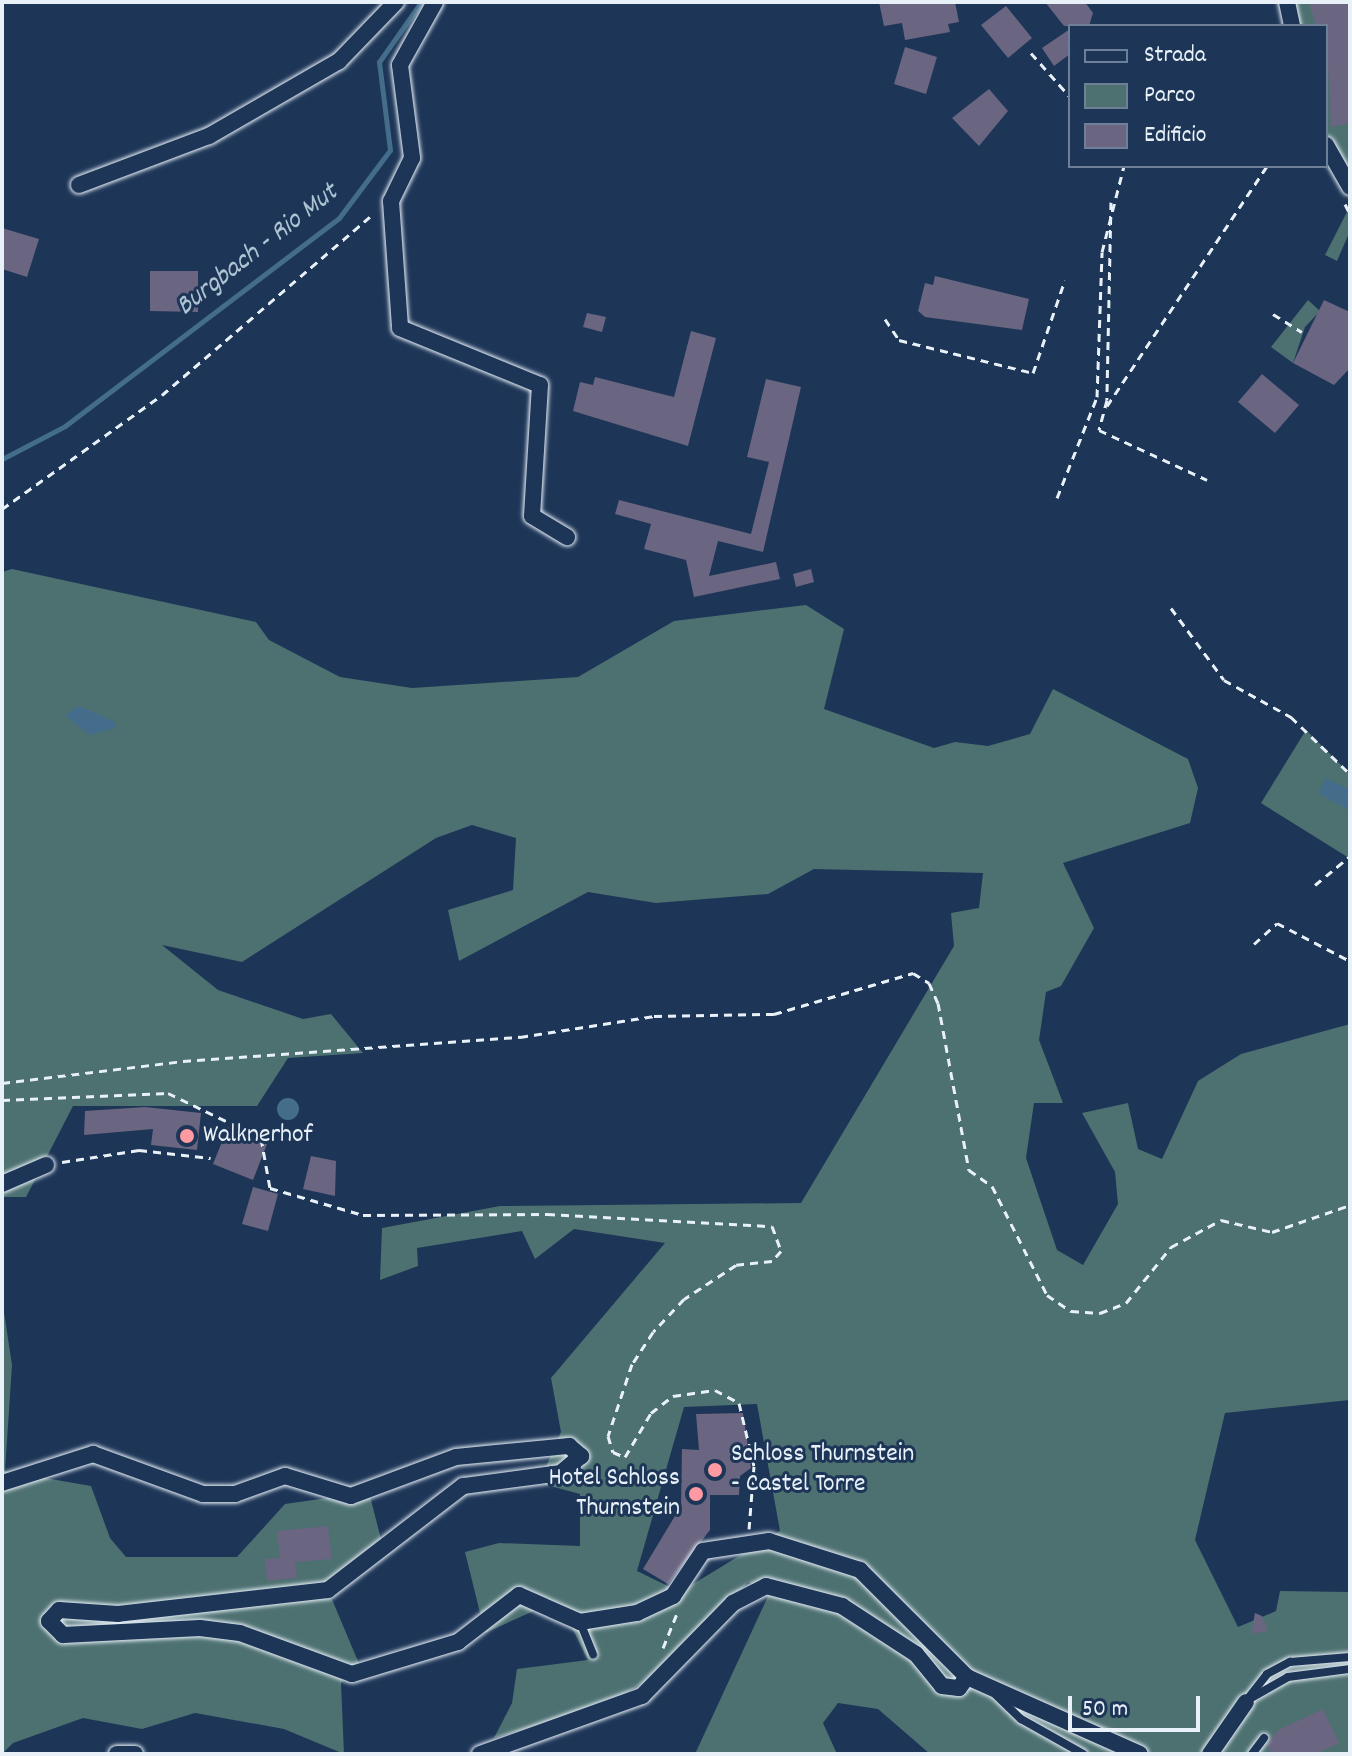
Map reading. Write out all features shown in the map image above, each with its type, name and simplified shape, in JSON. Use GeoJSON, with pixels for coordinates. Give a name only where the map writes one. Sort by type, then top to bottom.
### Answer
{"type":"FeatureCollection","features":[{"type":"Feature","properties":{"kind":"street"},"geometry":{"type":"LineString","coordinates":[[79,185],[222,129],[339,61],[396,2]]}},
{"type":"Feature","properties":{"kind":"street"},"geometry":{"type":"LineString","coordinates":[[435,2],[400,65],[412,158],[391,201],[400,328],[540,385],[532,516],[567,537]]}},
{"type":"Feature","properties":{"kind":"street"},"geometry":{"type":"LineString","coordinates":[[1287,2],[1292,24]]}},
{"type":"Feature","properties":{"kind":"street"},"geometry":{"type":"LineString","coordinates":[[1328,148],[1350,187]]}},
{"type":"Feature","properties":{"kind":"street"},"geometry":{"type":"LineString","coordinates":[[2,1184],[46,1165]]}},
{"type":"Feature","properties":{"kind":"street"},"geometry":{"type":"LineString","coordinates":[[2,1483],[93,1454],[203,1494],[235,1494],[285,1476],[351,1496],[456,1457],[569,1446],[581,1456],[561,1473],[463,1486],[328,1590],[118,1614],[59,1610],[49,1621],[63,1635],[200,1628],[240,1633],[352,1674],[458,1642],[519,1595],[580,1622],[658,1605],[673,1596],[703,1551],[749,1542],[789,1544],[860,1570],[967,1677],[1140,1754]]}},
{"type":"Feature","properties":{"kind":"street"},"geometry":{"type":"LineString","coordinates":[[480,1754],[642,1696],[733,1603],[766,1586],[842,1606],[916,1654],[942,1686],[959,1688],[967,1677]]}},
{"type":"Feature","properties":{"kind":"street"},"geometry":{"type":"LineString","coordinates":[[1210,1754],[1246,1702]]}},
{"type":"Feature","properties":{"kind":"street"},"geometry":{"type":"LineString","coordinates":[[117,1754],[135,1754]]}},
{"type":"Feature","properties":{"kind":"lane"},"geometry":{"type":"LineString","coordinates":[[580,1622],[593,1654]]}},
{"type":"Feature","properties":{"kind":"lane"},"geometry":{"type":"LineString","coordinates":[[1246,1702],[1267,1674],[1290,1662],[1350,1657]]}},
{"type":"Feature","properties":{"kind":"lane"},"geometry":{"type":"LineString","coordinates":[[1246,1702],[1288,1677],[1350,1669]]}},
{"type":"Feature","properties":{"kind":"lane"},"geometry":{"type":"LineString","coordinates":[[991,1690],[1021,1719],[1083,1754]]}},
{"type":"Feature","properties":{"kind":"lane"},"geometry":{"type":"LineString","coordinates":[[1252,1754],[1264,1738]]}},
{"type":"Feature","properties":{"kind":"path"},"geometry":{"type":"LineString","coordinates":[[1031,53],[1068,95]]}},
{"type":"Feature","properties":{"kind":"path"},"geometry":{"type":"LineString","coordinates":[[1057,498],[1097,397],[1095,314],[1111,202],[1123,168]]}},
{"type":"Feature","properties":{"kind":"path"},"geometry":{"type":"LineString","coordinates":[[1105,410],[1266,168]]}},
{"type":"Feature","properties":{"kind":"path"},"geometry":{"type":"LineString","coordinates":[[2,509],[162,395],[391,201]]}},
{"type":"Feature","properties":{"kind":"path"},"geometry":{"type":"LineString","coordinates":[[1111,202],[1105,410],[1099,430],[1207,480]]}},
{"type":"Feature","properties":{"kind":"path"},"geometry":{"type":"LineString","coordinates":[[1345,204],[1350,214]]}},
{"type":"Feature","properties":{"kind":"path"},"geometry":{"type":"LineString","coordinates":[[885,319],[899,340],[1033,373],[1065,280]]}},
{"type":"Feature","properties":{"kind":"path"},"geometry":{"type":"LineString","coordinates":[[1273,314],[1302,332]]}},
{"type":"Feature","properties":{"kind":"path"},"geometry":{"type":"LineString","coordinates":[[1171,608],[1224,680],[1291,717],[1350,774]]}},
{"type":"Feature","properties":{"kind":"path"},"geometry":{"type":"LineString","coordinates":[[1315,885],[1350,856]]}},
{"type":"Feature","properties":{"kind":"path"},"geometry":{"type":"LineString","coordinates":[[1254,944],[1277,923],[1350,961]]}},
{"type":"Feature","properties":{"kind":"path"},"geometry":{"type":"LineString","coordinates":[[2,1083],[183,1061],[520,1037],[654,1016],[774,1014],[913,973],[929,983],[938,1003],[969,1170],[992,1186],[1047,1295],[1071,1311],[1100,1313],[1126,1303],[1171,1247],[1221,1220],[1272,1232],[1350,1205]]}},
{"type":"Feature","properties":{"kind":"path"},"geometry":{"type":"LineString","coordinates":[[2,1100],[168,1093],[261,1138],[270,1188],[363,1215],[561,1214],[772,1226],[781,1251],[772,1261],[736,1265],[684,1299],[653,1332],[632,1364],[608,1436],[613,1452],[625,1457],[651,1413],[673,1396],[715,1390],[739,1403],[754,1466],[749,1542]]}},
{"type":"Feature","properties":{"kind":"path"},"geometry":{"type":"LineString","coordinates":[[46,1165],[139,1150],[211,1158]]}},
{"type":"Feature","properties":{"kind":"path"},"geometry":{"type":"LineString","coordinates":[[659,1656],[682,1600]]}},
{"type":"Feature","properties":{"kind":"green space"},"geometry":{"type":"Polygon","coordinates":[[[1287,2],[1350,2],[1350,187],[1328,148],[1328,24],[1292,24],[1287,2]]]}},
{"type":"Feature","properties":{"kind":"green space"},"geometry":{"type":"Polygon","coordinates":[[[1350,206],[1350,231],[1337,261],[1325,255],[1350,206]]]}},
{"type":"Feature","properties":{"kind":"green space"},"geometry":{"type":"Polygon","coordinates":[[[1308,300],[1320,311],[1305,327],[1293,363],[1271,347],[1308,300]]]}},
{"type":"Feature","properties":{"kind":"green space"},"geometry":{"type":"Polygon","coordinates":[[[12,569],[256,622],[269,640],[340,677],[412,688],[578,677],[674,621],[806,605],[844,629],[824,709],[934,748],[955,742],[988,746],[1030,734],[1053,689],[1188,759],[1198,788],[1190,823],[1063,863],[1094,928],[1061,986],[1046,992],[1039,1040],[1063,1103],[1034,1103],[1026,1158],[1057,1250],[1083,1265],[1118,1204],[1115,1172],[1082,1113],[1128,1103],[1138,1149],[1162,1159],[1198,1081],[1241,1054],[1350,1024],[1350,1400],[1225,1413],[1195,1540],[1238,1627],[1276,1611],[1280,1591],[1350,1592],[1350,1754],[930,1754],[878,1709],[838,1703],[823,1723],[837,1754],[695,1754],[770,1592],[748,1582],[664,1671],[601,1707],[494,1738],[512,1703],[517,1669],[588,1660],[572,1628],[540,1608],[485,1633],[465,1552],[499,1543],[580,1546],[580,1494],[539,1483],[561,1432],[551,1378],[665,1243],[574,1229],[535,1259],[522,1231],[417,1248],[418,1266],[380,1280],[382,1228],[500,1206],[801,1203],[954,946],[951,913],[979,908],[983,873],[814,869],[768,894],[656,903],[588,892],[459,961],[448,910],[513,890],[516,838],[472,825],[436,838],[242,962],[162,945],[218,990],[303,1019],[331,1014],[363,1053],[288,1058],[257,1106],[73,1106],[26,1197],[2,1197],[2,572],[12,569]],[[757,1404],[684,1407],[637,1571],[680,1592],[780,1531],[757,1404]]]}},
{"type":"Feature","properties":{"kind":"green space"},"geometry":{"type":"Polygon","coordinates":[[[1306,730],[1350,774],[1349,858],[1261,803],[1306,730]]]}},
{"type":"Feature","properties":{"kind":"green space"},"geometry":{"type":"Polygon","coordinates":[[[2,1299],[12,1365],[5,1471],[91,1486],[110,1538],[126,1557],[237,1557],[285,1504],[369,1492],[383,1547],[328,1590],[360,1666],[341,1683],[344,1754],[284,1729],[195,1713],[142,1729],[83,1718],[13,1743],[2,1754],[2,1299]]]}},
{"type":"Feature","properties":{"kind":"water"},"geometry":{"type":"Polygon","coordinates":[[[79,706],[115,722],[116,728],[89,735],[65,715],[79,706]]]}},
{"type":"Feature","properties":{"kind":"water"},"geometry":{"type":"Polygon","coordinates":[[[1326,778],[1350,790],[1347,809],[1318,793],[1326,778]]]}},
{"type":"Feature","properties":{"kind":"water"},"geometry":{"type":"Polygon","coordinates":[[[288,1098],[296,1101],[299,1109],[296,1117],[288,1120],[280,1117],[277,1109],[280,1101],[288,1098]]]}},
{"type":"Feature","properties":{"kind":"building"},"geometry":{"type":"Polygon","coordinates":[[[879,2],[955,2],[959,22],[948,24],[950,32],[905,40],[902,23],[884,26],[879,2]]]}},
{"type":"Feature","properties":{"kind":"building"},"geometry":{"type":"Polygon","coordinates":[[[1045,2],[1085,2],[1093,13],[1090,24],[1064,26],[1045,2]]]}},
{"type":"Feature","properties":{"kind":"building"},"geometry":{"type":"Polygon","coordinates":[[[1309,2],[1350,2],[1350,123],[1331,127],[1328,24],[1315,24],[1309,2]]]}},
{"type":"Feature","properties":{"kind":"building"},"geometry":{"type":"Polygon","coordinates":[[[1006,6],[1032,38],[1008,58],[981,25],[1006,6]]]}},
{"type":"Feature","properties":{"kind":"building"},"geometry":{"type":"Polygon","coordinates":[[[1068,30],[1068,56],[1054,66],[1042,48],[1068,30]]]}},
{"type":"Feature","properties":{"kind":"building"},"geometry":{"type":"Polygon","coordinates":[[[905,47],[937,57],[926,94],[894,84],[905,47]]]}},
{"type":"Feature","properties":{"kind":"building"},"geometry":{"type":"Polygon","coordinates":[[[989,89],[1008,111],[979,146],[952,118],[989,89]]]}},
{"type":"Feature","properties":{"kind":"building"},"geometry":{"type":"Polygon","coordinates":[[[2,228],[39,239],[27,277],[2,269],[2,228]]]}},
{"type":"Feature","properties":{"kind":"building"},"geometry":{"type":"Polygon","coordinates":[[[150,271],[198,271],[198,312],[150,311],[150,271]]]}},
{"type":"Feature","properties":{"kind":"building"},"geometry":{"type":"Polygon","coordinates":[[[935,276],[1029,299],[1022,330],[925,317],[918,311],[925,283],[933,285],[935,276]]]}},
{"type":"Feature","properties":{"kind":"building"},"geometry":{"type":"Polygon","coordinates":[[[1324,300],[1350,312],[1350,368],[1334,385],[1293,363],[1324,300]]]}},
{"type":"Feature","properties":{"kind":"building"},"geometry":{"type":"Polygon","coordinates":[[[587,313],[606,317],[602,332],[583,327],[587,313]]]}},
{"type":"Feature","properties":{"kind":"building"},"geometry":{"type":"Polygon","coordinates":[[[691,331],[716,338],[688,446],[573,411],[580,382],[593,385],[595,377],[674,397],[691,331]]]}},
{"type":"Feature","properties":{"kind":"building"},"geometry":{"type":"Polygon","coordinates":[[[1262,374],[1299,405],[1275,433],[1238,402],[1262,374]]]}},
{"type":"Feature","properties":{"kind":"building"},"geometry":{"type":"Polygon","coordinates":[[[766,379],[801,387],[763,552],[718,541],[709,576],[776,562],[780,579],[694,597],[686,560],[644,549],[651,524],[615,514],[619,500],[751,534],[769,462],[747,457],[766,379]]]}},
{"type":"Feature","properties":{"kind":"building"},"geometry":{"type":"Polygon","coordinates":[[[811,569],[814,582],[796,587],[793,574],[811,569]]]}},
{"type":"Feature","properties":{"kind":"building"},"geometry":{"type":"Polygon","coordinates":[[[145,1107],[201,1113],[197,1150],[151,1145],[153,1129],[84,1135],[85,1111],[145,1107]]]}},
{"type":"Feature","properties":{"kind":"building"},"geometry":{"type":"Polygon","coordinates":[[[228,1127],[267,1144],[253,1180],[213,1164],[228,1127]]]}},
{"type":"Feature","properties":{"kind":"building"},"geometry":{"type":"Polygon","coordinates":[[[311,1156],[336,1161],[335,1196],[303,1189],[311,1156]]]}},
{"type":"Feature","properties":{"kind":"building"},"geometry":{"type":"Polygon","coordinates":[[[253,1187],[278,1194],[268,1231],[242,1224],[253,1187]]]}},
{"type":"Feature","properties":{"kind":"building","name":"Schloss Thurnstein - Castel Torre"},"geometry":{"type":"Polygon","coordinates":[[[743,1413],[751,1468],[740,1476],[739,1495],[710,1495],[710,1530],[668,1584],[643,1569],[681,1506],[682,1449],[699,1450],[696,1414],[743,1413]]]}},
{"type":"Feature","properties":{"kind":"building"},"geometry":{"type":"Polygon","coordinates":[[[328,1526],[332,1559],[295,1562],[297,1578],[267,1581],[265,1559],[280,1558],[277,1531],[328,1526]]]}},
{"type":"Feature","properties":{"kind":"building"},"geometry":{"type":"Polygon","coordinates":[[[1255,1613],[1262,1616],[1268,1631],[1251,1634],[1255,1613]]]}},
{"type":"Feature","properties":{"kind":"building"},"geometry":{"type":"Polygon","coordinates":[[[1323,1709],[1339,1743],[1316,1754],[1272,1754],[1267,1745],[1278,1730],[1323,1709]]]}},
{"type":"Feature","properties":{"kind":"waterway","name":"Burgbach - Rio Mut"},"geometry":{"type":"LineString","coordinates":[[2,459],[65,426],[339,218],[390,150],[379,62],[421,2]]}},
{"type":"Feature","properties":{"kind":"place","name":"Walknerhof"},"geometry":{"type":"Point","coordinates":[187,1136]}},
{"type":"Feature","properties":{"kind":"place","name":"Schloss Thurnstein - Castel Torre"},"geometry":{"type":"Point","coordinates":[715,1470]}},
{"type":"Feature","properties":{"kind":"place","name":"Hotel Schloss Thurnstein"},"geometry":{"type":"Point","coordinates":[696,1494]}}]}
